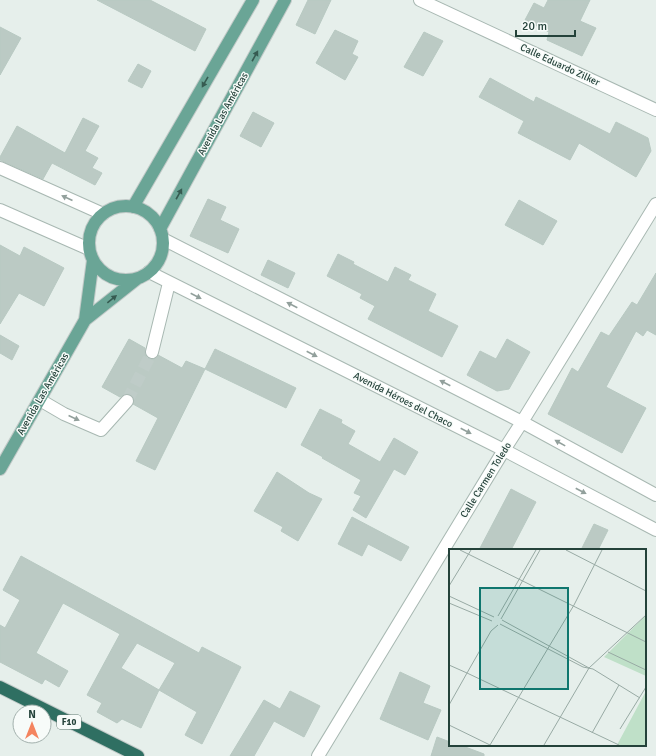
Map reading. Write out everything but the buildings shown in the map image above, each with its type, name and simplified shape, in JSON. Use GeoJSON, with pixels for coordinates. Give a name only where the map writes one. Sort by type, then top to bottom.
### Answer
{"type":"FeatureCollection","features":[{"type":"Feature","properties":{"kind":"highway","name":"F10"},"geometry":{"type":"LineString","coordinates":[[0,687],[138,756]]}},
{"type":"Feature","properties":{"kind":"main road"},"geometry":{"type":"LineString","coordinates":[[133,206],[253,0]]}},
{"type":"Feature","properties":{"kind":"main road","name":"Avenida Las Américas"},"geometry":{"type":"LineString","coordinates":[[161,234],[285,0]]}},
{"type":"Feature","properties":{"kind":"main road"},"geometry":{"type":"LineString","coordinates":[[122,206],[133,206],[142,209],[156,221],[161,234],[162,252],[157,263],[149,272],[138,278],[128,280],[117,279],[107,275],[99,268],[91,254],[89,240],[91,230],[96,221],[103,214],[122,206]]}},
{"type":"Feature","properties":{"kind":"main road","name":"Avenida Las Américas"},"geometry":{"type":"LineString","coordinates":[[85,320],[91,254]]}},
{"type":"Feature","properties":{"kind":"main road","name":"Avenida Las Américas"},"geometry":{"type":"LineString","coordinates":[[0,469],[85,320],[138,278]]}},
{"type":"Feature","properties":{"kind":"street","name":"Calle Eduardo Zilker"},"geometry":{"type":"LineString","coordinates":[[420,0],[656,110]]}},
{"type":"Feature","properties":{"kind":"street"},"geometry":{"type":"LineString","coordinates":[[0,168],[103,214]]}},
{"type":"Feature","properties":{"kind":"street","name":"Calle Carmen Toledo"},"geometry":{"type":"LineString","coordinates":[[318,756],[656,204]]}},
{"type":"Feature","properties":{"kind":"street"},"geometry":{"type":"LineString","coordinates":[[0,210],[91,254]]}},
{"type":"Feature","properties":{"kind":"street"},"geometry":{"type":"LineString","coordinates":[[161,234],[522,422],[656,495]]}},
{"type":"Feature","properties":{"kind":"street","name":"Avenida Héroes del Chaco"},"geometry":{"type":"LineString","coordinates":[[149,272],[504,450],[656,530]]}},
{"type":"Feature","properties":{"kind":"street"},"geometry":{"type":"LineString","coordinates":[[152,352],[169,282]]}},
{"type":"Feature","properties":{"kind":"street"},"geometry":{"type":"LineString","coordinates":[[40,400],[64,414],[101,430],[127,401]]}},
{"type":"Feature","properties":{"kind":"tunnel"},"geometry":{"type":"LineString","coordinates":[[127,401],[152,352]]}}]}
